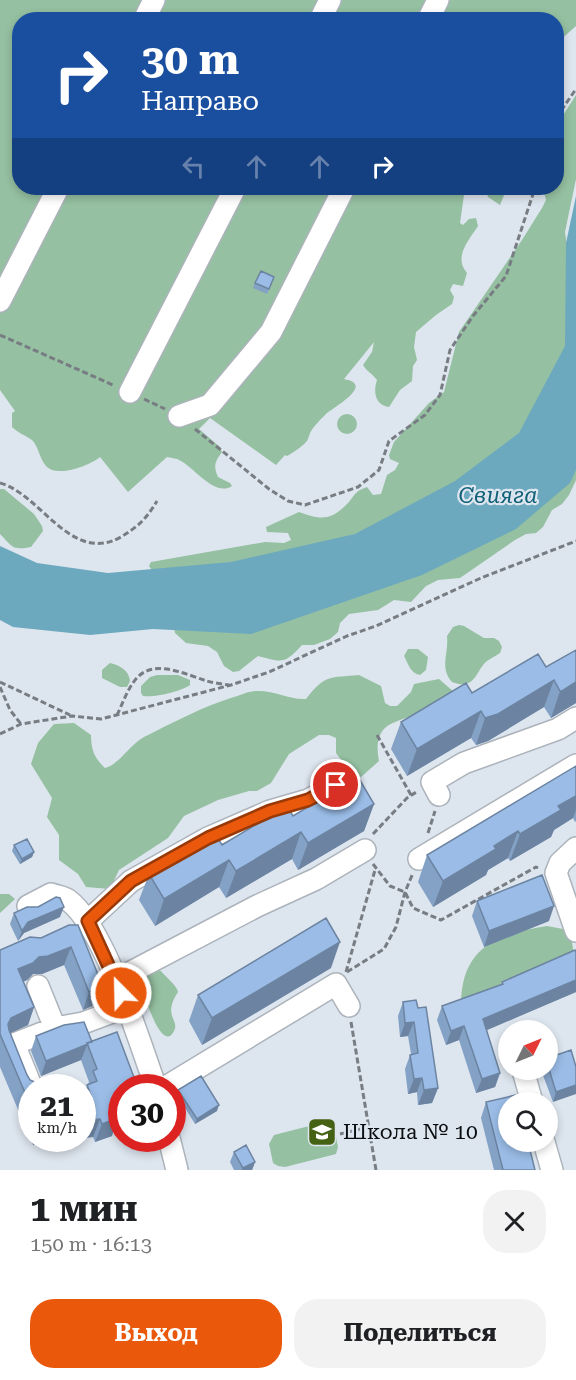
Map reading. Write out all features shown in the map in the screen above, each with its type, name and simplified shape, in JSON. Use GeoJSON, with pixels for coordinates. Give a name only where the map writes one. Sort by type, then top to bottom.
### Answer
{"type":"FeatureCollection","features":[{"type":"Feature","properties":{"kind":"street"},"geometry":{"type":"LineString","coordinates":[[0,301],[54,195]]}},
{"type":"Feature","properties":{"kind":"street"},"geometry":{"type":"LineString","coordinates":[[130,392],[231,195]]}},
{"type":"Feature","properties":{"kind":"street"},"geometry":{"type":"LineString","coordinates":[[179,416],[210,405],[271,332],[340,195]]}},
{"type":"Feature","properties":{"kind":"street"},"geometry":{"type":"LineString","coordinates":[[436,788],[464,762],[558,729],[576,718]]}},
{"type":"Feature","properties":{"kind":"street"},"geometry":{"type":"LineString","coordinates":[[419,859],[576,765]]}},
{"type":"Feature","properties":{"kind":"street"},"geometry":{"type":"LineString","coordinates":[[83,926],[131,881],[208,838],[270,811],[308,800],[336,785]]}},
{"type":"Feature","properties":{"kind":"street"},"geometry":{"type":"LineString","coordinates":[[576,848],[560,863],[556,873],[576,931]]}},
{"type":"Feature","properties":{"kind":"street"},"geometry":{"type":"LineString","coordinates":[[116,980],[257,906],[316,879],[365,850]]}},
{"type":"Feature","properties":{"kind":"street"},"geometry":{"type":"LineString","coordinates":[[28,906],[51,894],[68,899],[116,980],[151,1074]]}},
{"type":"Feature","properties":{"kind":"street"},"geometry":{"type":"LineString","coordinates":[[186,1074],[341,978],[348,1005]]}},
{"type":"Feature","properties":{"kind":"street"},"geometry":{"type":"LineString","coordinates":[[38,986],[55,1028]]}},
{"type":"Feature","properties":{"kind":"street"},"geometry":{"type":"LineString","coordinates":[[26,1074],[14,1044],[55,1028],[83,1023],[126,1007]]}},
{"type":"Feature","properties":{"kind":"street"},"geometry":{"type":"LineString","coordinates":[[172,1152],[177,1170]]}},
{"type":"Feature","properties":{"kind":"street"},"geometry":{"type":"LineString","coordinates":[[547,1152],[552,1170]]}},
{"type":"Feature","properties":{"kind":"path"},"geometry":{"type":"LineString","coordinates":[[564,106],[576,88]]}},
{"type":"Feature","properties":{"kind":"path"},"geometry":{"type":"LineString","coordinates":[[0,335],[179,416],[269,489],[288,501],[305,505],[357,487],[380,471],[389,441],[425,415],[440,395],[450,350],[473,316],[506,276],[533,195]]}},
{"type":"Feature","properties":{"kind":"path"},"geometry":{"type":"LineString","coordinates":[[0,483],[8,485],[37,506],[72,537],[93,542],[114,540],[133,530],[146,520],[157,501]]}},
{"type":"Feature","properties":{"kind":"path"},"geometry":{"type":"LineString","coordinates":[[0,734],[21,724],[72,716],[101,719],[117,716],[231,686],[269,672],[347,636],[376,626],[481,578],[576,541]]}},
{"type":"Feature","properties":{"kind":"path"},"geometry":{"type":"LineString","coordinates":[[117,716],[136,680],[141,674],[150,670],[166,669],[231,686]]}},
{"type":"Feature","properties":{"kind":"path"},"geometry":{"type":"LineString","coordinates":[[0,685],[72,716]]}},
{"type":"Feature","properties":{"kind":"path"},"geometry":{"type":"LineString","coordinates":[[0,685],[10,710],[21,724]]}},
{"type":"Feature","properties":{"kind":"path"},"geometry":{"type":"LineString","coordinates":[[377,735],[411,795]]}},
{"type":"Feature","properties":{"kind":"path"},"geometry":{"type":"LineString","coordinates":[[365,850],[361,843],[369,838],[411,795],[436,788]]}},
{"type":"Feature","properties":{"kind":"path"},"geometry":{"type":"LineString","coordinates":[[341,978],[375,870],[390,886],[405,891],[413,908],[441,920],[536,867],[556,873]]}},
{"type":"Feature","properties":{"kind":"path"},"geometry":{"type":"LineString","coordinates":[[341,978],[384,950],[396,927],[405,891]]}},
{"type":"Feature","properties":{"kind":"path"},"geometry":{"type":"LineString","coordinates":[[348,1005],[376,1170]]}},
{"type":"Feature","properties":{"kind":"path"},"geometry":{"type":"LineString","coordinates":[[340,1134],[369,1127]]}},
{"type":"Feature","properties":{"kind":"green space"},"geometry":{"type":"Polygon","coordinates":[[[0,0],[576,0],[576,26],[564,37],[564,12],[12,12],[12,195],[464,195],[460,223],[463,225],[469,219],[476,218],[478,226],[462,255],[463,267],[467,273],[463,286],[453,284],[450,290],[454,297],[452,304],[416,332],[414,347],[417,360],[413,366],[412,381],[400,390],[389,407],[378,401],[375,393],[377,380],[363,365],[372,352],[374,342],[344,379],[353,382],[356,386],[354,391],[319,421],[304,444],[289,455],[285,455],[276,465],[210,418],[199,429],[220,447],[222,452],[216,464],[216,473],[218,477],[232,486],[225,489],[211,484],[183,462],[167,457],[128,492],[100,457],[81,467],[65,471],[51,469],[42,460],[32,440],[12,427],[12,413],[15,411],[0,390],[0,0]]]}},
{"type":"Feature","properties":{"kind":"green space"},"geometry":{"type":"Polygon","coordinates":[[[576,95],[576,179],[565,232],[572,283],[566,351],[533,417],[499,457],[466,479],[350,537],[268,563],[155,575],[149,566],[151,562],[265,542],[284,543],[291,540],[288,533],[267,532],[266,527],[299,512],[320,517],[331,516],[342,509],[357,492],[367,487],[373,495],[381,494],[387,475],[395,470],[399,463],[390,459],[389,455],[394,442],[429,403],[444,392],[459,332],[522,240],[542,208],[546,200],[545,195],[564,195],[564,114],[576,95]]]}},
{"type":"Feature","properties":{"kind":"green space"},"geometry":{"type":"Polygon","coordinates":[[[487,195],[504,195],[500,205],[487,195]]]}},
{"type":"Feature","properties":{"kind":"green space"},"geometry":{"type":"Polygon","coordinates":[[[347,414],[354,417],[357,424],[354,431],[347,434],[340,431],[337,424],[340,417],[347,414]]]}},
{"type":"Feature","properties":{"kind":"green space"},"geometry":{"type":"Polygon","coordinates":[[[576,454],[576,480],[569,495],[562,504],[552,510],[543,527],[536,533],[526,534],[515,540],[460,578],[438,580],[426,586],[411,602],[394,600],[378,610],[349,614],[340,623],[338,632],[330,639],[314,645],[302,645],[286,659],[278,660],[258,656],[239,671],[233,672],[224,666],[217,652],[208,646],[186,643],[175,633],[174,627],[576,454]]]}},
{"type":"Feature","properties":{"kind":"green space"},"geometry":{"type":"Polygon","coordinates":[[[0,489],[4,489],[34,514],[42,526],[43,531],[31,547],[16,548],[0,534],[0,489]]]}},
{"type":"Feature","properties":{"kind":"green space"},"geometry":{"type":"Polygon","coordinates":[[[459,625],[484,638],[494,638],[502,647],[500,653],[487,661],[474,679],[466,684],[452,682],[445,666],[447,636],[453,627],[459,625]]]}},
{"type":"Feature","properties":{"kind":"green space"},"geometry":{"type":"Polygon","coordinates":[[[408,649],[418,649],[428,657],[426,670],[420,675],[412,670],[404,656],[408,649]]]}},
{"type":"Feature","properties":{"kind":"green space"},"geometry":{"type":"Polygon","coordinates":[[[110,663],[126,671],[130,681],[127,687],[120,687],[102,678],[102,670],[110,663]]]}},
{"type":"Feature","properties":{"kind":"green space"},"geometry":{"type":"Polygon","coordinates":[[[178,675],[190,680],[190,685],[168,694],[143,696],[141,686],[150,677],[178,675]]]}},
{"type":"Feature","properties":{"kind":"green space"},"geometry":{"type":"Polygon","coordinates":[[[359,675],[381,686],[385,703],[390,706],[397,706],[411,692],[414,684],[439,679],[454,692],[447,707],[404,719],[384,729],[378,740],[379,761],[361,777],[350,772],[336,753],[336,738],[319,735],[289,754],[271,783],[257,791],[218,800],[184,816],[168,838],[119,870],[110,889],[86,887],[78,874],[59,860],[59,835],[47,817],[52,798],[31,764],[38,743],[54,724],[74,723],[91,735],[94,753],[105,768],[115,763],[144,737],[222,701],[256,691],[306,699],[323,681],[334,677],[359,675]]]}},
{"type":"Feature","properties":{"kind":"green space"},"geometry":{"type":"Polygon","coordinates":[[[0,894],[9,894],[15,899],[0,913],[0,894]]]}},
{"type":"Feature","properties":{"kind":"green space"},"geometry":{"type":"Polygon","coordinates":[[[547,926],[563,929],[572,942],[575,962],[461,1004],[463,984],[468,968],[486,946],[513,933],[547,926]]]}},
{"type":"Feature","properties":{"kind":"green space"},"geometry":{"type":"Polygon","coordinates":[[[158,970],[176,987],[178,992],[171,1007],[175,1027],[170,1036],[165,1036],[160,1031],[148,1007],[145,995],[146,977],[158,970]]]}},
{"type":"Feature","properties":{"kind":"green space"},"geometry":{"type":"Polygon","coordinates":[[[321,1123],[334,1127],[338,1147],[336,1154],[285,1167],[273,1163],[269,1144],[274,1135],[321,1123]]]}},
{"type":"Feature","properties":{"kind":"water","name":"Свияга"},"geometry":{"type":"Polygon","coordinates":[[[576,196],[576,470],[570,483],[516,529],[422,575],[251,634],[153,629],[90,635],[13,627],[0,620],[0,546],[37,563],[108,573],[231,562],[355,534],[455,481],[519,433],[565,346],[566,243],[576,196]]]}},
{"type":"Feature","properties":{"kind":"building"},"geometry":{"type":"Polygon","coordinates":[[[261,271],[274,277],[269,289],[255,283],[261,271]]]}},
{"type":"Feature","properties":{"kind":"building"},"geometry":{"type":"Polygon","coordinates":[[[576,650],[576,682],[562,691],[554,680],[498,714],[485,718],[481,711],[417,749],[401,722],[466,683],[472,693],[538,654],[546,667],[576,650]]]}},
{"type":"Feature","properties":{"kind":"building"},"geometry":{"type":"Polygon","coordinates":[[[576,766],[576,796],[558,806],[561,810],[520,834],[518,831],[494,846],[496,849],[443,881],[427,855],[576,766]]]}},
{"type":"Feature","properties":{"kind":"building"},"geometry":{"type":"Polygon","coordinates":[[[358,777],[374,804],[308,843],[301,832],[236,871],[229,860],[164,899],[149,874],[215,834],[222,845],[287,806],[293,816],[358,777]]]}},
{"type":"Feature","properties":{"kind":"building"},"geometry":{"type":"Polygon","coordinates":[[[27,839],[34,852],[22,859],[14,845],[27,839]]]}},
{"type":"Feature","properties":{"kind":"building"},"geometry":{"type":"Polygon","coordinates":[[[542,875],[554,906],[489,931],[477,901],[542,875]]]}},
{"type":"Feature","properties":{"kind":"building"},"geometry":{"type":"Polygon","coordinates":[[[56,897],[60,898],[64,907],[28,922],[22,931],[14,913],[27,907],[38,907],[56,897]]]}},
{"type":"Feature","properties":{"kind":"building"},"geometry":{"type":"Polygon","coordinates":[[[326,918],[340,942],[212,1018],[198,995],[326,918]]]}},
{"type":"Feature","properties":{"kind":"building"},"geometry":{"type":"Polygon","coordinates":[[[69,925],[78,925],[103,987],[89,992],[71,947],[39,957],[33,963],[18,969],[34,1007],[11,1018],[8,1024],[27,1074],[18,1074],[18,1076],[0,1034],[0,950],[30,937],[41,938],[69,925]]]}},
{"type":"Feature","properties":{"kind":"building"},"geometry":{"type":"Polygon","coordinates":[[[575,950],[576,952],[576,980],[483,1019],[498,1067],[498,1074],[482,1079],[464,1026],[451,1031],[442,1006],[503,984],[502,982],[575,950]]]}},
{"type":"Feature","properties":{"kind":"building"},"geometry":{"type":"Polygon","coordinates":[[[416,1000],[418,1008],[426,1007],[438,1088],[424,1090],[422,1078],[414,1079],[410,1055],[418,1053],[414,1022],[405,1023],[403,1002],[416,1000]]]}},
{"type":"Feature","properties":{"kind":"building"},"geometry":{"type":"Polygon","coordinates":[[[84,1022],[92,1042],[46,1061],[36,1036],[64,1025],[84,1022]]]}},
{"type":"Feature","properties":{"kind":"building"},"geometry":{"type":"Polygon","coordinates":[[[117,1032],[133,1074],[108,1074],[108,1122],[102,1124],[100,1119],[96,1119],[97,1081],[93,1071],[97,1069],[87,1043],[117,1032]]]}},
{"type":"Feature","properties":{"kind":"building"},"geometry":{"type":"Polygon","coordinates":[[[571,1050],[576,1067],[576,1085],[556,1092],[552,1080],[558,1080],[558,1055],[571,1050]]]}},
{"type":"Feature","properties":{"kind":"building"},"geometry":{"type":"Polygon","coordinates":[[[201,1076],[219,1105],[197,1119],[186,1102],[186,1085],[201,1076]]]}},
{"type":"Feature","properties":{"kind":"building"},"geometry":{"type":"Polygon","coordinates":[[[498,1099],[498,1150],[486,1102],[498,1099]]]}},
{"type":"Feature","properties":{"kind":"building"},"geometry":{"type":"Polygon","coordinates":[[[246,1145],[255,1162],[243,1168],[234,1152],[246,1145]]]}},
{"type":"Feature","properties":{"kind":"building"},"geometry":{"type":"Polygon","coordinates":[[[498,1152],[530,1152],[535,1170],[503,1170],[498,1152]]]}},
{"type":"Feature","properties":{"kind":"place","name":"Школа № 10"},"geometry":{"type":"Point","coordinates":[322,1132]}},
{"type":"Feature","properties":{"kind":"route"},"geometry":{"type":"LineString","coordinates":[[121,993],[88,921],[131,881],[208,838],[270,811],[308,800],[336,785]]}}]}
